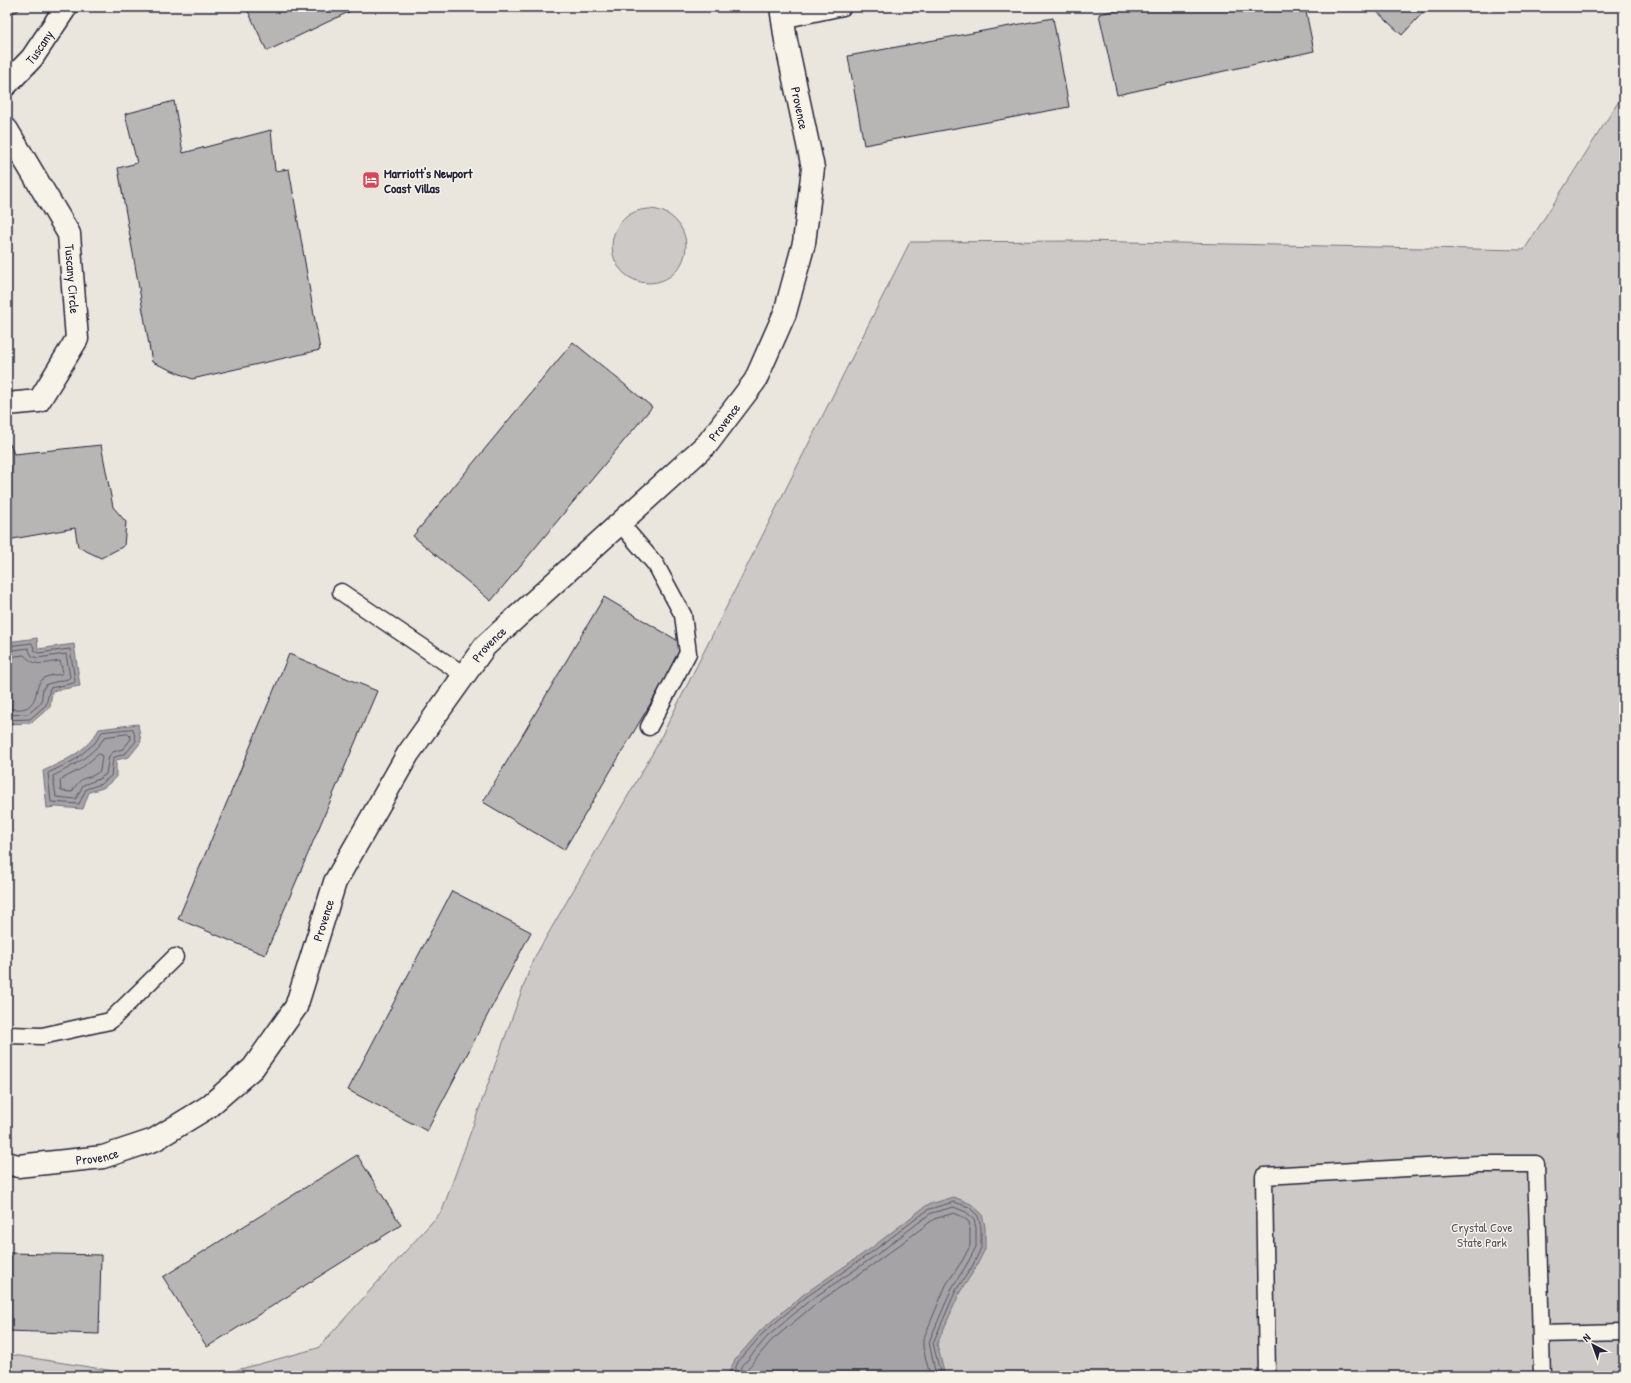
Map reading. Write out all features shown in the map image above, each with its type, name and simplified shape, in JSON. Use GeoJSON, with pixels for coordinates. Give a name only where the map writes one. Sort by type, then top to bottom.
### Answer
{"type":"FeatureCollection","features":[{"type":"Feature","properties":{"kind":"street","name":"Tuscany"},"geometry":{"type":"LineString","coordinates":[[7,84],[32,58],[66,7]]}},
{"type":"Feature","properties":{"kind":"street","name":"Provence"},"geometry":{"type":"LineString","coordinates":[[7,1164],[18,1166],[103,1156],[154,1140],[208,1107],[253,1068],[296,1007],[335,882],[408,754],[485,646],[708,443],[755,381],[785,313],[804,243],[813,168],[781,14]]}},
{"type":"Feature","properties":{"kind":"street","name":"Tuscany Circle"},"geometry":{"type":"LineString","coordinates":[[7,130],[69,234],[77,339],[39,401],[7,404]]}},
{"type":"Feature","properties":{"kind":"lane"},"geometry":{"type":"LineString","coordinates":[[781,14],[843,7]]}},
{"type":"Feature","properties":{"kind":"lane"},"geometry":{"type":"LineString","coordinates":[[620,523],[656,565],[683,614],[688,653],[649,726]]}},
{"type":"Feature","properties":{"kind":"lane"},"geometry":{"type":"LineString","coordinates":[[340,592],[464,675]]}},
{"type":"Feature","properties":{"kind":"lane"},"geometry":{"type":"LineString","coordinates":[[7,1035],[42,1036],[110,1021],[175,957]]}},
{"type":"Feature","properties":{"kind":"lane"},"geometry":{"type":"LineString","coordinates":[[1267,1376],[1264,1176],[1479,1164],[1536,1164],[1542,1376]]}},
{"type":"Feature","properties":{"kind":"lane"},"geometry":{"type":"LineString","coordinates":[[1541,1334],[1624,1332]]}},
{"type":"Feature","properties":{"kind":"green space","name":"Crystal Cove State Park"},"geometry":{"type":"Polygon","coordinates":[[[1624,93],[1624,1376],[215,1376],[318,1348],[442,1211],[533,960],[655,749],[910,242],[1079,241],[1524,250],[1624,93]]]}},
{"type":"Feature","properties":{"kind":"green space"},"geometry":{"type":"Polygon","coordinates":[[[642,209],[656,209],[670,215],[680,225],[686,239],[686,253],[680,267],[670,277],[656,283],[642,283],[628,277],[618,267],[612,253],[612,239],[618,225],[628,215],[642,209]]]}},
{"type":"Feature","properties":{"kind":"green space"},"geometry":{"type":"Polygon","coordinates":[[[7,1354],[146,1376],[7,1376],[7,1354]]]}},
{"type":"Feature","properties":{"kind":"water"},"geometry":{"type":"Polygon","coordinates":[[[37,638],[38,649],[74,644],[80,686],[52,691],[50,707],[31,723],[7,724],[7,642],[37,638]]]}},
{"type":"Feature","properties":{"kind":"water"},"geometry":{"type":"Polygon","coordinates":[[[138,724],[141,742],[129,757],[116,760],[116,778],[103,788],[89,792],[83,809],[56,807],[47,808],[43,771],[67,759],[82,749],[94,737],[99,729],[138,724]]]}},
{"type":"Feature","properties":{"kind":"water"},"geometry":{"type":"Polygon","coordinates":[[[954,1197],[971,1204],[982,1214],[985,1227],[985,1249],[975,1269],[960,1292],[937,1344],[945,1376],[727,1376],[735,1360],[761,1330],[804,1294],[870,1249],[927,1205],[954,1197]]]}},
{"type":"Feature","properties":{"kind":"building"},"geometry":{"type":"Polygon","coordinates":[[[7,7],[23,7],[7,17],[7,7]]]}},
{"type":"Feature","properties":{"kind":"building"},"geometry":{"type":"Polygon","coordinates":[[[246,7],[359,7],[267,51],[246,7]]]}},
{"type":"Feature","properties":{"kind":"building"},"geometry":{"type":"Polygon","coordinates":[[[1131,7],[1305,7],[1314,51],[1117,95],[1099,14],[1131,7]]]}},
{"type":"Feature","properties":{"kind":"building"},"geometry":{"type":"Polygon","coordinates":[[[1372,7],[1428,7],[1402,35],[1372,7]]]}},
{"type":"Feature","properties":{"kind":"building"},"geometry":{"type":"Polygon","coordinates":[[[1053,18],[1069,107],[864,145],[848,56],[1053,18]]]}},
{"type":"Feature","properties":{"kind":"building"},"geometry":{"type":"Polygon","coordinates":[[[174,101],[183,153],[271,130],[275,171],[289,169],[320,350],[192,379],[152,362],[118,168],[137,163],[125,114],[174,101]]]}},
{"type":"Feature","properties":{"kind":"building"},"geometry":{"type":"Polygon","coordinates":[[[573,342],[652,407],[491,601],[413,536],[573,342]]]}},
{"type":"Feature","properties":{"kind":"building"},"geometry":{"type":"Polygon","coordinates":[[[7,444],[10,444],[14,454],[101,445],[113,507],[126,522],[124,546],[101,558],[78,547],[75,528],[7,540],[7,444]]]}},
{"type":"Feature","properties":{"kind":"building"},"geometry":{"type":"Polygon","coordinates":[[[604,597],[685,645],[564,850],[483,802],[604,597]]]}},
{"type":"Feature","properties":{"kind":"building"},"geometry":{"type":"Polygon","coordinates":[[[289,654],[377,691],[265,955],[178,919],[289,654]]]}},
{"type":"Feature","properties":{"kind":"building"},"geometry":{"type":"Polygon","coordinates":[[[452,891],[531,932],[427,1131],[348,1090],[452,891]]]}},
{"type":"Feature","properties":{"kind":"building"},"geometry":{"type":"Polygon","coordinates":[[[357,1155],[401,1225],[207,1347],[163,1277],[357,1155]]]}},
{"type":"Feature","properties":{"kind":"building"},"geometry":{"type":"Polygon","coordinates":[[[7,1253],[101,1255],[99,1334],[7,1331],[7,1253]]]}},
{"type":"Feature","properties":{"kind":"place","name":"Marriott's Newport Coast Villas"},"geometry":{"type":"Point","coordinates":[371,180]}}]}
